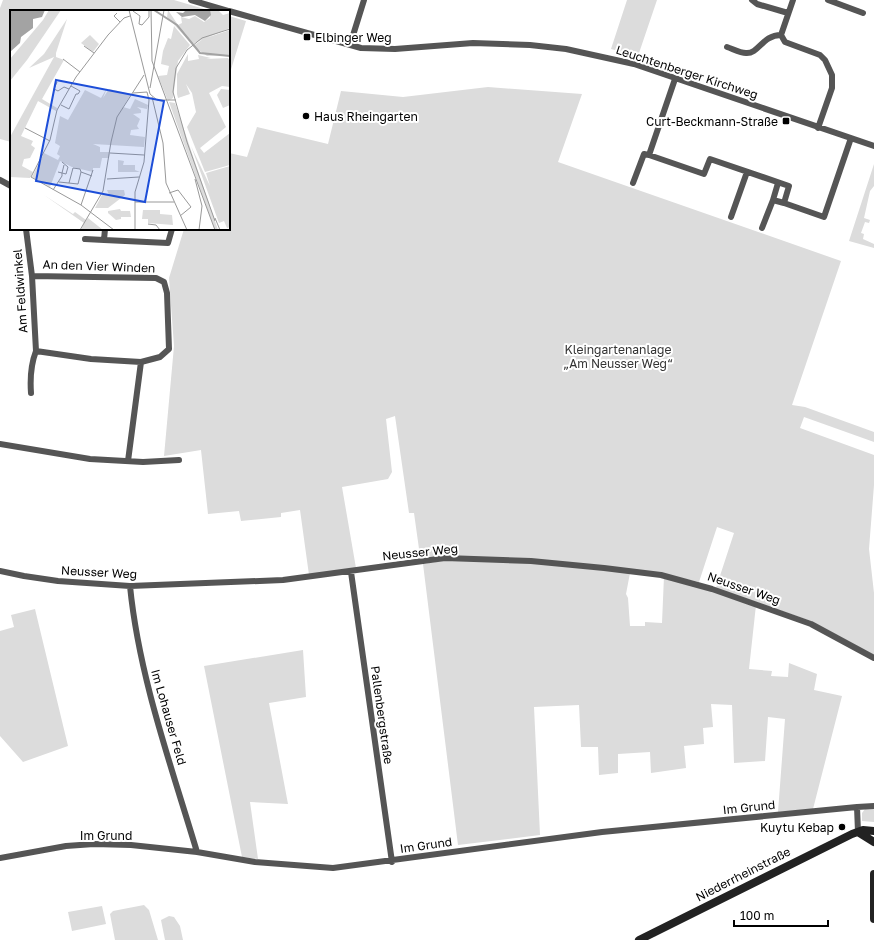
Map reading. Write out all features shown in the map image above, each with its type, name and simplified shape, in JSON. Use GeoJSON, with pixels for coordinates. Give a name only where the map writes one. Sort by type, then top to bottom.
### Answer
{"type":"FeatureCollection","features":[{"type":"Feature","properties":{"kind":"street","name":"Leuchtenberger Kirchweg"},"geometry":{"type":"LineString","coordinates":[[192,0],[225,10]]}},
{"type":"Feature","properties":{"kind":"street"},"geometry":{"type":"LineString","coordinates":[[350,45],[364,0]]}},
{"type":"Feature","properties":{"kind":"street"},"geometry":{"type":"LineString","coordinates":[[752,0],[757,4],[788,13]]}},
{"type":"Feature","properties":{"kind":"street"},"geometry":{"type":"LineString","coordinates":[[793,0],[781,35],[785,42],[820,55],[825,60],[832,75],[832,88],[818,128]]}},
{"type":"Feature","properties":{"kind":"street"},"geometry":{"type":"LineString","coordinates":[[828,0],[863,12]]}},
{"type":"Feature","properties":{"kind":"street","name":"Leuchtenberger Kirchweg"},"geometry":{"type":"LineString","coordinates":[[230,12],[350,45],[372,49],[395,49],[473,43],[530,45],[566,49],[624,61],[874,146]]}},
{"type":"Feature","properties":{"kind":"street"},"geometry":{"type":"LineString","coordinates":[[727,47],[747,54],[754,51],[772,35],[781,35]]}},
{"type":"Feature","properties":{"kind":"street"},"geometry":{"type":"LineString","coordinates":[[649,155],[675,79]]}},
{"type":"Feature","properties":{"kind":"street"},"geometry":{"type":"LineString","coordinates":[[773,200],[824,217],[851,138]]}},
{"type":"Feature","properties":{"kind":"street"},"geometry":{"type":"LineString","coordinates":[[633,183],[644,154],[704,174],[710,159],[789,186],[784,203]]}},
{"type":"Feature","properties":{"kind":"street"},"geometry":{"type":"LineString","coordinates":[[731,217],[747,172]]}},
{"type":"Feature","properties":{"kind":"street"},"geometry":{"type":"LineString","coordinates":[[0,180],[10,185]]}},
{"type":"Feature","properties":{"kind":"street"},"geometry":{"type":"LineString","coordinates":[[762,228],[778,183]]}},
{"type":"Feature","properties":{"kind":"street","name":"Am Feldwinkel"},"geometry":{"type":"LineString","coordinates":[[26,230],[32,276],[36,350],[30,378],[32,393]]}},
{"type":"Feature","properties":{"kind":"street"},"geometry":{"type":"LineString","coordinates":[[104,240],[105,230]]}},
{"type":"Feature","properties":{"kind":"street"},"geometry":{"type":"LineString","coordinates":[[84,239],[168,243],[172,230]]}},
{"type":"Feature","properties":{"kind":"street","name":"An den Vier Winden"},"geometry":{"type":"LineString","coordinates":[[32,276],[156,278],[164,282],[167,293],[169,349],[160,357],[141,362]]}},
{"type":"Feature","properties":{"kind":"street"},"geometry":{"type":"LineString","coordinates":[[36,350],[91,359],[141,362],[128,461]]}},
{"type":"Feature","properties":{"kind":"street"},"geometry":{"type":"LineString","coordinates":[[0,444],[81,458],[128,461],[179,460]]}},
{"type":"Feature","properties":{"kind":"street","name":"Neusser Weg"},"geometry":{"type":"LineString","coordinates":[[0,571],[58,581],[130,586],[283,580],[351,572],[445,558],[531,561],[661,575],[712,589],[811,624],[874,658]]}},
{"type":"Feature","properties":{"kind":"street","name":"Pallenbergstraße"},"geometry":{"type":"LineString","coordinates":[[351,572],[392,862]]}},
{"type":"Feature","properties":{"kind":"street","name":"Im Lohauser Feld"},"geometry":{"type":"LineString","coordinates":[[130,586],[135,632],[143,667],[197,852]]}},
{"type":"Feature","properties":{"kind":"street"},"geometry":{"type":"LineString","coordinates":[[874,806],[857,807],[858,832],[874,842]]}},
{"type":"Feature","properties":{"kind":"street","name":"Im Grund"},"geometry":{"type":"LineString","coordinates":[[0,858],[37,850],[94,844],[131,845],[197,852],[255,862],[333,868],[392,862],[602,832],[857,807]]}},
{"type":"Feature","properties":{"kind":"street","name":"Niederrheinstraße"},"geometry":{"type":"LineString","coordinates":[[639,940],[858,832],[863,830],[874,831]]}},
{"type":"Feature","properties":{"kind":"street"},"geometry":{"type":"LineString","coordinates":[[874,874],[874,919]]}},
{"type":"Feature","properties":{"kind":"green space"},"geometry":{"type":"Polygon","coordinates":[[[3,0],[174,0],[208,10],[10,10],[10,142],[0,139],[0,8],[3,0]]]}},
{"type":"Feature","properties":{"kind":"green space"},"geometry":{"type":"Polygon","coordinates":[[[627,0],[657,0],[638,56],[611,49],[627,0]]]}},
{"type":"Feature","properties":{"kind":"green space"},"geometry":{"type":"Polygon","coordinates":[[[230,16],[246,21],[230,73],[230,16]]]}},
{"type":"Feature","properties":{"kind":"green space","name":"Kleingartenanlage „Am Neusser Weg“"},"geometry":{"type":"Polygon","coordinates":[[[488,87],[582,94],[558,162],[841,261],[792,405],[805,407],[874,432],[874,442],[804,417],[800,428],[874,455],[874,485],[869,549],[874,593],[874,655],[811,621],[716,588],[734,533],[717,527],[699,582],[659,573],[420,556],[414,513],[409,513],[395,416],[386,419],[392,472],[388,479],[342,487],[356,568],[309,575],[300,510],[281,513],[281,517],[241,521],[239,511],[208,514],[201,450],[164,456],[174,346],[169,278],[184,230],[230,230],[230,153],[247,157],[257,127],[328,144],[341,91],[403,97],[488,87]]]}},
{"type":"Feature","properties":{"kind":"green space"},"geometry":{"type":"Polygon","coordinates":[[[874,164],[874,186],[870,191],[864,218],[870,220],[869,223],[865,222],[861,233],[864,234],[863,239],[874,244],[874,248],[849,241],[874,164]]]}},
{"type":"Feature","properties":{"kind":"green space"},"geometry":{"type":"Polygon","coordinates":[[[442,561],[508,561],[630,573],[626,594],[628,598],[630,626],[645,626],[645,622],[662,623],[664,576],[756,605],[749,669],[772,671],[771,676],[788,677],[789,663],[817,674],[814,690],[842,696],[813,809],[778,812],[785,719],[768,717],[765,761],[734,763],[732,705],[711,704],[713,727],[703,728],[704,744],[684,746],[686,768],[651,773],[650,752],[618,754],[618,773],[599,775],[598,747],[581,747],[579,705],[534,707],[540,835],[458,845],[423,564],[442,561]]]}},
{"type":"Feature","properties":{"kind":"green space"},"geometry":{"type":"Polygon","coordinates":[[[35,609],[68,746],[23,762],[0,736],[0,631],[14,627],[11,615],[35,609]]]}},
{"type":"Feature","properties":{"kind":"green space"},"geometry":{"type":"Polygon","coordinates":[[[303,650],[306,697],[269,703],[288,804],[250,802],[258,859],[242,857],[204,666],[303,650]]]}},
{"type":"Feature","properties":{"kind":"green space"},"geometry":{"type":"Polygon","coordinates":[[[874,808],[874,822],[862,821],[862,813],[865,809],[874,808]]]}},
{"type":"Feature","properties":{"kind":"green space"},"geometry":{"type":"Polygon","coordinates":[[[144,905],[149,910],[158,940],[115,940],[110,914],[113,911],[144,905]]]}},
{"type":"Feature","properties":{"kind":"green space"},"geometry":{"type":"Polygon","coordinates":[[[102,906],[106,924],[72,931],[68,912],[102,906]]]}},
{"type":"Feature","properties":{"kind":"green space"},"geometry":{"type":"Polygon","coordinates":[[[169,916],[174,917],[180,926],[183,940],[165,940],[161,920],[169,916]]]}},
{"type":"Feature","properties":{"kind":"place","name":"Elbinger Weg"},"geometry":{"type":"Point","coordinates":[307,37]}},
{"type":"Feature","properties":{"kind":"place","name":"Haus Rheingarten"},"geometry":{"type":"Point","coordinates":[306,116]}},
{"type":"Feature","properties":{"kind":"place","name":"Curt-Beckmann-Straße"},"geometry":{"type":"Point","coordinates":[786,121]}},
{"type":"Feature","properties":{"kind":"place","name":"Kuytu Kebap"},"geometry":{"type":"Point","coordinates":[842,827]}}]}
